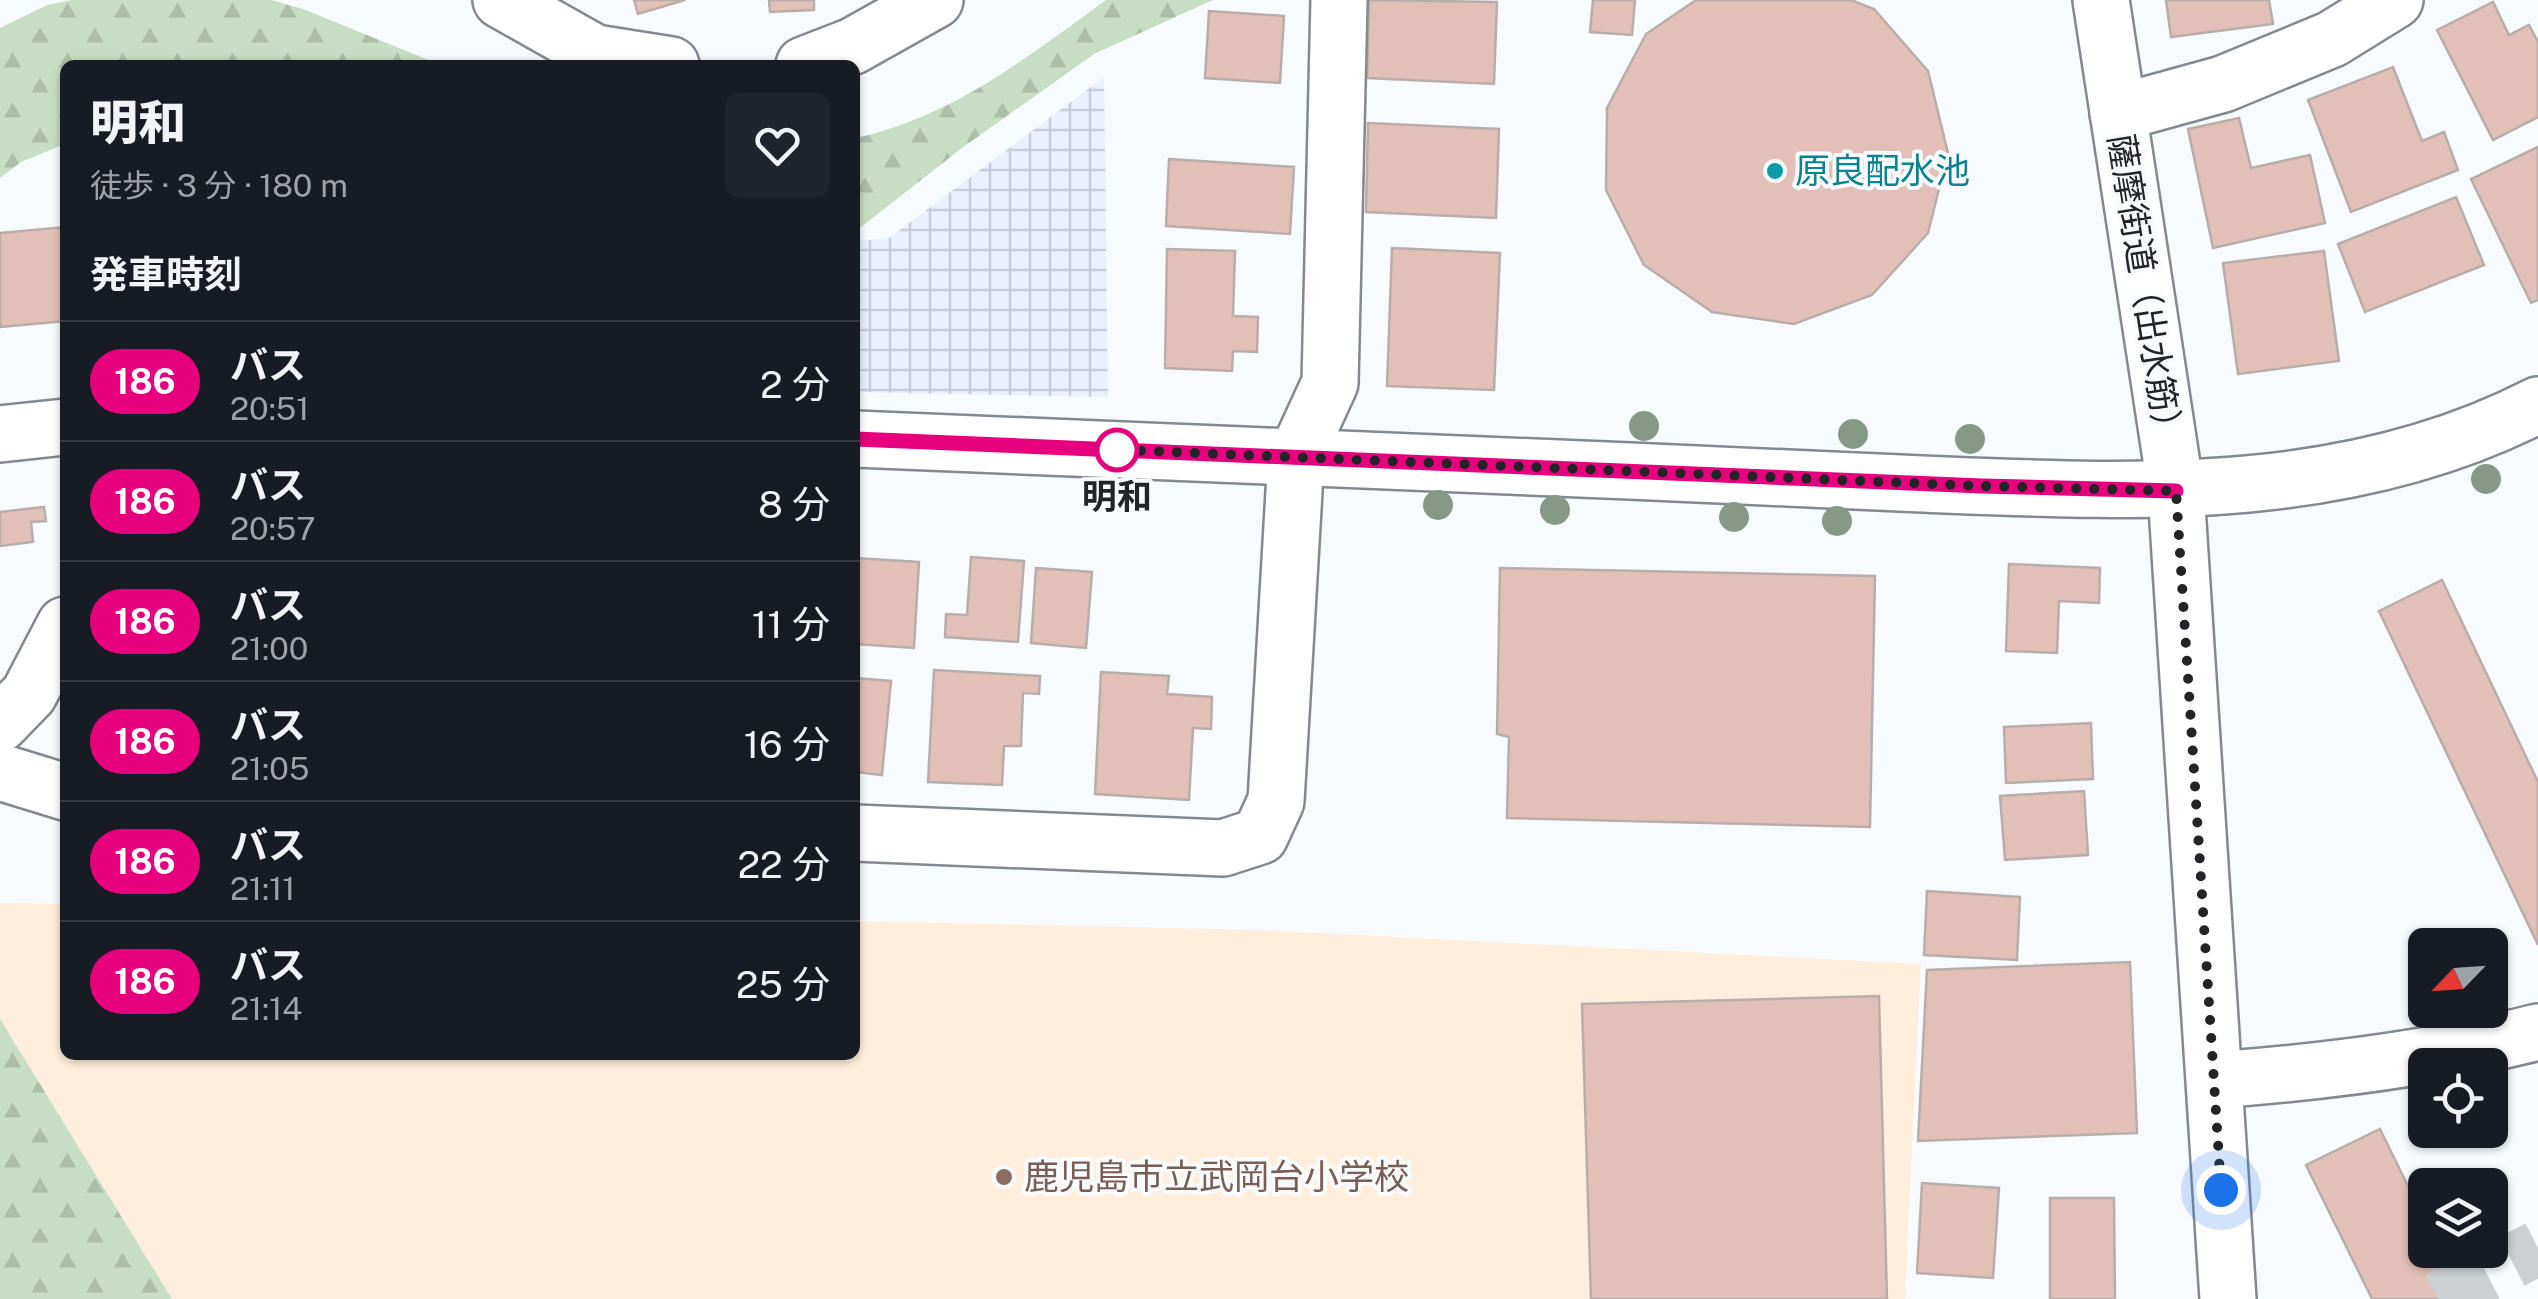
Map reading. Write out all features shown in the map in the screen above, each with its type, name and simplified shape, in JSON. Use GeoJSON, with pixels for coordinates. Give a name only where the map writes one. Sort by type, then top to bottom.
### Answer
{"type":"FeatureCollection","features":[{"type":"Feature","properties":{"kind":"street"},"geometry":{"type":"LineString","coordinates":[[500,0],[596,53],[640,60]]}},
{"type":"Feature","properties":{"kind":"street"},"geometry":{"type":"LineString","coordinates":[[817,60],[853,46],[936,0]]}},
{"type":"Feature","properties":{"kind":"street"},"geometry":{"type":"LineString","coordinates":[[860,833],[1222,848],[1260,836],[1276,801],[1296,456],[1330,382],[1339,0]]}},
{"type":"Feature","properties":{"kind":"street","name":"薩摩街道（出水筋）"},"geometry":{"type":"LineString","coordinates":[[2101,0],[2176,491],[2228,1299]]}},
{"type":"Feature","properties":{"kind":"street"},"geometry":{"type":"LineString","coordinates":[[2118,113],[2224,84],[2332,39],[2395,0]]}},
{"type":"Feature","properties":{"kind":"street"},"geometry":{"type":"LineString","coordinates":[[860,439],[1962,486],[2176,491],[2278,483],[2353,469],[2431,448],[2538,406]]}},
{"type":"Feature","properties":{"kind":"street"},"geometry":{"type":"LineString","coordinates":[[0,434],[60,428]]}},
{"type":"Feature","properties":{"kind":"street"},"geometry":{"type":"LineString","coordinates":[[0,724],[29,694],[60,635]]}},
{"type":"Feature","properties":{"kind":"street"},"geometry":{"type":"LineString","coordinates":[[0,772],[60,790]]}},
{"type":"Feature","properties":{"kind":"street"},"geometry":{"type":"LineString","coordinates":[[2214,1080],[2337,1069],[2484,1046],[2538,1032]]}},
{"type":"Feature","properties":{"kind":"shaded area"},"geometry":{"type":"Polygon","coordinates":[[[1104,77],[1108,397],[860,392],[860,241],[889,238],[1104,77]]]}},
{"type":"Feature","properties":{"kind":"shaded area","name":"鹿児島市立武岡台小学校"},"geometry":{"type":"Polygon","coordinates":[[[0,903],[60,904],[60,1060],[860,1060],[860,921],[1261,930],[1921,964],[1905,1299],[172,1299],[0,1019],[0,903]]]}},
{"type":"Feature","properties":{"kind":"green space"},"geometry":{"type":"Polygon","coordinates":[[[72,0],[271,0],[429,60],[60,60],[60,146],[21,162],[0,178],[0,28],[47,5],[72,0]]]}},
{"type":"Feature","properties":{"kind":"green space"},"geometry":{"type":"Polygon","coordinates":[[[1106,0],[1213,0],[1094,54],[860,227],[860,137],[924,116],[1018,63],[1106,0]]]}},
{"type":"Feature","properties":{"kind":"green space"},"geometry":{"type":"Polygon","coordinates":[[[0,1019],[172,1299],[0,1299],[0,1019]]]}},
{"type":"Feature","properties":{"kind":"building"},"geometry":{"type":"Polygon","coordinates":[[[634,0],[685,0],[638,14],[634,0]]]}},
{"type":"Feature","properties":{"kind":"building"},"geometry":{"type":"Polygon","coordinates":[[[769,0],[814,0],[814,10],[770,12],[769,0]]]}},
{"type":"Feature","properties":{"kind":"building"},"geometry":{"type":"Polygon","coordinates":[[[1369,0],[1497,2],[1494,84],[1367,78],[1369,0]]]}},
{"type":"Feature","properties":{"kind":"building"},"geometry":{"type":"Polygon","coordinates":[[[1593,0],[1635,0],[1632,35],[1590,32],[1593,0]]]}},
{"type":"Feature","properties":{"kind":"building","name":"原良配水池"},"geometry":{"type":"Polygon","coordinates":[[[1696,0],[1851,0],[1874,9],[1928,71],[1948,153],[1928,233],[1872,295],[1794,324],[1712,312],[1644,265],[1606,190],[1607,108],[1646,34],[1696,0]]]}},
{"type":"Feature","properties":{"kind":"building"},"geometry":{"type":"Polygon","coordinates":[[[2166,0],[2269,0],[2273,24],[2171,37],[2166,0]]]}},
{"type":"Feature","properties":{"kind":"building"},"geometry":{"type":"Polygon","coordinates":[[[2493,2],[2509,35],[2529,25],[2538,42],[2538,117],[2493,140],[2437,30],[2493,2]]]}},
{"type":"Feature","properties":{"kind":"building"},"geometry":{"type":"Polygon","coordinates":[[[1209,11],[1284,16],[1280,83],[1205,78],[1209,11]]]}},
{"type":"Feature","properties":{"kind":"building"},"geometry":{"type":"Polygon","coordinates":[[[2393,67],[2422,141],[2444,132],[2458,170],[2351,212],[2308,100],[2393,67]]]}},
{"type":"Feature","properties":{"kind":"building"},"geometry":{"type":"Polygon","coordinates":[[[2239,118],[2251,168],[2310,155],[2325,223],[2213,248],[2188,129],[2239,118]]]}},
{"type":"Feature","properties":{"kind":"building"},"geometry":{"type":"Polygon","coordinates":[[[1368,123],[1499,129],[1496,218],[1366,212],[1368,123]]]}},
{"type":"Feature","properties":{"kind":"building"},"geometry":{"type":"Polygon","coordinates":[[[2538,147],[2538,300],[2531,303],[2471,179],[2538,147]]]}},
{"type":"Feature","properties":{"kind":"building"},"geometry":{"type":"Polygon","coordinates":[[[1169,159],[1294,167],[1290,234],[1166,226],[1169,159]]]}},
{"type":"Feature","properties":{"kind":"building"},"geometry":{"type":"Polygon","coordinates":[[[2456,197],[2484,265],[2365,312],[2338,244],[2456,197]]]}},
{"type":"Feature","properties":{"kind":"building"},"geometry":{"type":"Polygon","coordinates":[[[60,227],[60,321],[0,327],[0,233],[60,227]]]}},
{"type":"Feature","properties":{"kind":"building"},"geometry":{"type":"Polygon","coordinates":[[[1392,248],[1500,253],[1494,390],[1387,386],[1392,248]]]}},
{"type":"Feature","properties":{"kind":"building"},"geometry":{"type":"Polygon","coordinates":[[[1167,249],[1235,251],[1233,316],[1258,317],[1257,352],[1233,351],[1232,371],[1165,368],[1167,249]]]}},
{"type":"Feature","properties":{"kind":"building"},"geometry":{"type":"Polygon","coordinates":[[[2324,251],[2339,361],[2238,374],[2223,263],[2324,251]]]}},
{"type":"Feature","properties":{"kind":"building"},"geometry":{"type":"Polygon","coordinates":[[[44,507],[46,521],[31,522],[33,542],[0,546],[0,512],[44,507]]]}},
{"type":"Feature","properties":{"kind":"building"},"geometry":{"type":"Polygon","coordinates":[[[971,557],[1024,561],[1018,642],[945,637],[946,614],[967,615],[971,557]]]}},
{"type":"Feature","properties":{"kind":"building"},"geometry":{"type":"Polygon","coordinates":[[[860,558],[919,562],[914,648],[860,644],[860,558]]]}},
{"type":"Feature","properties":{"kind":"building"},"geometry":{"type":"Polygon","coordinates":[[[2009,564],[2100,568],[2099,603],[2059,601],[2057,653],[2006,651],[2009,564]]]}},
{"type":"Feature","properties":{"kind":"building"},"geometry":{"type":"Polygon","coordinates":[[[1036,568],[1092,572],[1086,648],[1031,643],[1036,568]]]}},
{"type":"Feature","properties":{"kind":"building"},"geometry":{"type":"Polygon","coordinates":[[[1500,568],[1875,576],[1870,827],[1507,818],[1509,737],[1497,734],[1500,568]]]}},
{"type":"Feature","properties":{"kind":"building"},"geometry":{"type":"Polygon","coordinates":[[[2442,580],[2538,782],[2538,945],[2379,611],[2442,580]]]}},
{"type":"Feature","properties":{"kind":"building"},"geometry":{"type":"Polygon","coordinates":[[[934,670],[1040,676],[1039,694],[1023,693],[1021,746],[1004,746],[1002,785],[928,782],[934,670]]]}},
{"type":"Feature","properties":{"kind":"building"},"geometry":{"type":"Polygon","coordinates":[[[1101,672],[1169,676],[1167,694],[1212,697],[1211,729],[1193,728],[1189,800],[1095,794],[1101,672]]]}},
{"type":"Feature","properties":{"kind":"building"},"geometry":{"type":"Polygon","coordinates":[[[860,678],[891,681],[882,775],[860,773],[860,678]]]}},
{"type":"Feature","properties":{"kind":"building"},"geometry":{"type":"Polygon","coordinates":[[[2091,723],[2093,779],[2006,783],[2004,727],[2091,723]]]}},
{"type":"Feature","properties":{"kind":"building"},"geometry":{"type":"Polygon","coordinates":[[[2084,791],[2088,855],[2005,860],[2000,796],[2084,791]]]}},
{"type":"Feature","properties":{"kind":"building"},"geometry":{"type":"Polygon","coordinates":[[[1927,891],[2020,897],[2017,960],[1924,955],[1927,891]]]}},
{"type":"Feature","properties":{"kind":"building"},"geometry":{"type":"Polygon","coordinates":[[[2130,962],[2137,1133],[1918,1141],[1927,970],[2130,962]]]}},
{"type":"Feature","properties":{"kind":"building"},"geometry":{"type":"Polygon","coordinates":[[[1879,996],[1887,1299],[1591,1299],[1582,1004],[1879,996]]]}},
{"type":"Feature","properties":{"kind":"building"},"geometry":{"type":"Polygon","coordinates":[[[2380,1129],[2408,1186],[2408,1268],[2448,1268],[2464,1299],[2372,1299],[2306,1165],[2380,1129]]]}},
{"type":"Feature","properties":{"kind":"building"},"geometry":{"type":"Polygon","coordinates":[[[1922,1183],[1999,1188],[1993,1278],[1917,1273],[1922,1183]]]}},
{"type":"Feature","properties":{"kind":"building"},"geometry":{"type":"Polygon","coordinates":[[[2050,1198],[2114,1198],[2115,1299],[2050,1299],[2050,1198]]]}},
{"type":"Feature","properties":{"kind":"tunnel"},"geometry":{"type":"LineString","coordinates":[[2438,1299],[2538,1248]]}},
{"type":"Feature","properties":{"kind":"bus line","name":"186"},"geometry":{"type":"LineString","coordinates":[[860,439],[2176,491]]}},
{"type":"Feature","properties":{"kind":"place","name":"原良配水池"},"geometry":{"type":"Point","coordinates":[1775,171]}},
{"type":"Feature","properties":{"kind":"place","name":"明和"},"geometry":{"type":"Point","coordinates":[1117,450]}},
{"type":"Feature","properties":{"kind":"place","name":"鹿児島市立武岡台小学校"},"geometry":{"type":"Point","coordinates":[1004,1177]}},
{"type":"Feature","properties":{"kind":"route"},"geometry":{"type":"LineString","coordinates":[[1117,450],[1102,449],[2176,491],[2221,1190]]}}]}
